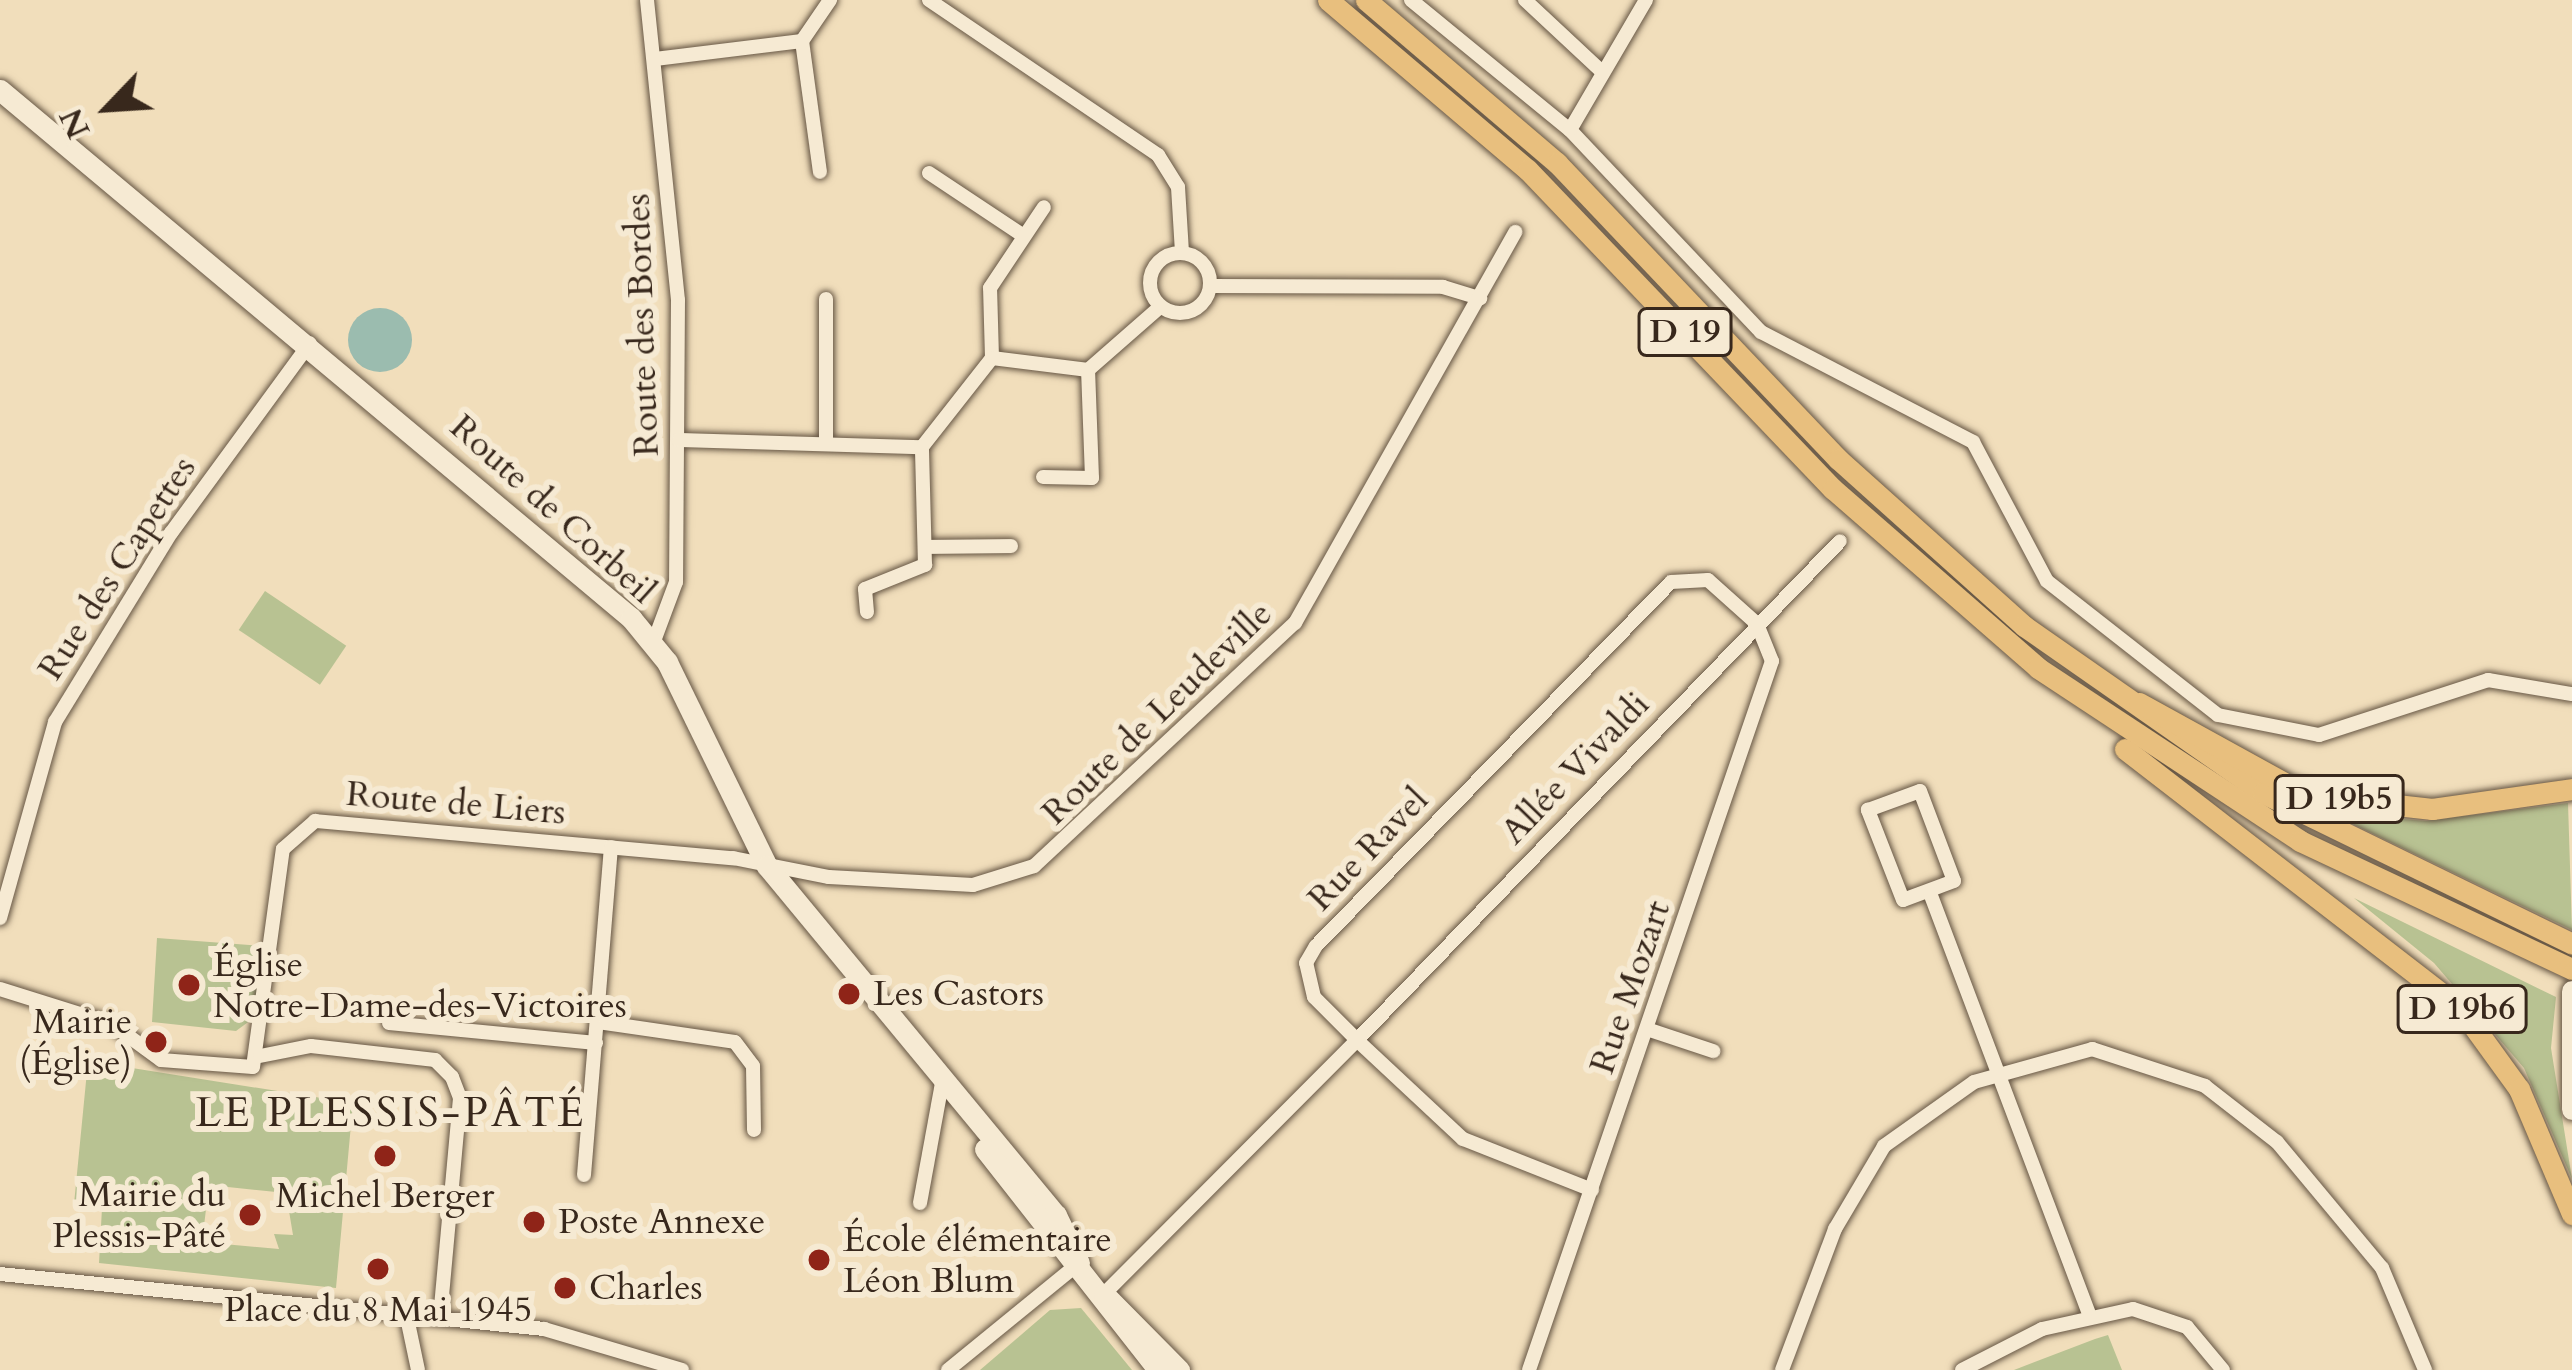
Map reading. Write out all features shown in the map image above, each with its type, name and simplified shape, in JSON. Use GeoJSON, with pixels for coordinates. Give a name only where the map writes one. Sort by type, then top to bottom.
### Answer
{"type":"FeatureCollection","features":[{"type":"Feature","properties":{"kind":"main road","name":"D 19"},"geometry":{"type":"LineString","coordinates":[[1328,0],[1528,170],[1833,489],[2038,668],[2300,841],[2572,969]]}},
{"type":"Feature","properties":{"kind":"main road","name":"D 19"},"geometry":{"type":"LineString","coordinates":[[1366,0],[1557,163],[1889,510],[2128,705],[2324,828],[2572,944]]}},
{"type":"Feature","properties":{"kind":"main road","name":"D 19b6"},"geometry":{"type":"LineString","coordinates":[[2038,668],[2054,695],[2462,1009],[2519,1089],[2572,1214]]}},
{"type":"Feature","properties":{"kind":"main road","name":"D 19b5"},"geometry":{"type":"LineString","coordinates":[[2128,705],[2148,701],[2290,786],[2386,808],[2572,789]]}},
{"type":"Feature","properties":{"kind":"street","name":"Route des Bordes"},"geometry":{"type":"LineString","coordinates":[[646,0],[655,59],[679,440],[676,582],[653,644]]}},
{"type":"Feature","properties":{"kind":"street"},"geometry":{"type":"LineString","coordinates":[[820,172],[802,40],[830,0]]}},
{"type":"Feature","properties":{"kind":"street"},"geometry":{"type":"LineString","coordinates":[[929,0],[1158,155],[1178,187],[1182,253]]}},
{"type":"Feature","properties":{"kind":"street"},"geometry":{"type":"LineString","coordinates":[[1411,0],[1570,130],[1761,332],[1973,442],[2033,566],[2218,716],[2319,735],[2488,680],[2572,694]]}},
{"type":"Feature","properties":{"kind":"street"},"geometry":{"type":"LineString","coordinates":[[1525,0],[1600,70]]}},
{"type":"Feature","properties":{"kind":"street"},"geometry":{"type":"LineString","coordinates":[[1570,130],[1600,70],[1646,0]]}},
{"type":"Feature","properties":{"kind":"street"},"geometry":{"type":"LineString","coordinates":[[655,59],[802,40]]}},
{"type":"Feature","properties":{"kind":"street","name":"Route de Corbeil"},"geometry":{"type":"LineString","coordinates":[[0,90],[311,342],[653,644],[767,866],[942,1083],[1057,1215],[1078,1263],[1179,1370]]}},
{"type":"Feature","properties":{"kind":"street"},"geometry":{"type":"LineString","coordinates":[[929,172],[1024,236]]}},
{"type":"Feature","properties":{"kind":"street"},"geometry":{"type":"LineString","coordinates":[[867,612],[865,589],[921,574],[928,548],[922,448],[992,358],[990,288],[1044,207]]}},
{"type":"Feature","properties":{"kind":"street","name":"Route de Leudeville"},"geometry":{"type":"LineString","coordinates":[[767,866],[973,885],[1054,854],[1295,623],[1515,232]]}},
{"type":"Feature","properties":{"kind":"street"},"geometry":{"type":"LineString","coordinates":[[1182,253],[1204,264],[1211,286]]}},
{"type":"Feature","properties":{"kind":"street"},"geometry":{"type":"LineString","coordinates":[[1160,307],[1150,277],[1182,253]]}},
{"type":"Feature","properties":{"kind":"street"},"geometry":{"type":"LineString","coordinates":[[1211,286],[1443,287],[1480,298]]}},
{"type":"Feature","properties":{"kind":"street"},"geometry":{"type":"LineString","coordinates":[[1160,307],[1191,312],[1211,286]]}},
{"type":"Feature","properties":{"kind":"street"},"geometry":{"type":"LineString","coordinates":[[826,299],[826,440]]}},
{"type":"Feature","properties":{"kind":"street"},"geometry":{"type":"LineString","coordinates":[[992,358],[1088,370],[1160,307]]}},
{"type":"Feature","properties":{"kind":"street","name":"Rue des Capettes"},"geometry":{"type":"LineString","coordinates":[[0,918],[55,722],[200,492],[311,342]]}},
{"type":"Feature","properties":{"kind":"street"},"geometry":{"type":"LineString","coordinates":[[1043,477],[1092,478],[1088,370]]}},
{"type":"Feature","properties":{"kind":"street"},"geometry":{"type":"LineString","coordinates":[[679,440],[826,440],[922,448]]}},
{"type":"Feature","properties":{"kind":"street","name":"Allée Vivaldi"},"geometry":{"type":"LineString","coordinates":[[1357,1040],[1840,541]]}},
{"type":"Feature","properties":{"kind":"street"},"geometry":{"type":"LineString","coordinates":[[928,548],[1011,546]]}},
{"type":"Feature","properties":{"kind":"street","name":"Rue Ravel"},"geometry":{"type":"LineString","coordinates":[[1592,1190],[1463,1139],[1314,997],[1306,963],[1316,946],[1671,582],[1708,580],[1757,624]]}},
{"type":"Feature","properties":{"kind":"street","name":"Rue Mozart"},"geometry":{"type":"LineString","coordinates":[[1529,1370],[1768,678],[1757,624]]}},
{"type":"Feature","properties":{"kind":"street"},"geometry":{"type":"LineString","coordinates":[[1920,791],[1954,880],[1930,893],[1903,900],[1868,810],[1920,791]]}},
{"type":"Feature","properties":{"kind":"street","name":"Route de Liers"},"geometry":{"type":"LineString","coordinates":[[260,1056],[283,849],[303,826],[611,847],[767,866]]}},
{"type":"Feature","properties":{"kind":"street"},"geometry":{"type":"LineString","coordinates":[[584,1175],[611,847]]}},
{"type":"Feature","properties":{"kind":"street"},"geometry":{"type":"LineString","coordinates":[[1930,893],[2090,1313]]}},
{"type":"Feature","properties":{"kind":"street"},"geometry":{"type":"LineString","coordinates":[[0,988],[112,1024],[161,1060],[233,1069],[260,1056],[310,1046],[435,1060],[452,1077],[460,1098],[440,1316]]}},
{"type":"Feature","properties":{"kind":"street"},"geometry":{"type":"LineString","coordinates":[[2572,991],[2572,1109]]}},
{"type":"Feature","properties":{"kind":"street"},"geometry":{"type":"LineString","coordinates":[[389,1022],[596,1043]]}},
{"type":"Feature","properties":{"kind":"street"},"geometry":{"type":"LineString","coordinates":[[598,1022],[735,1042],[753,1066],[754,1130]]}},
{"type":"Feature","properties":{"kind":"street"},"geometry":{"type":"LineString","coordinates":[[1647,1029],[1713,1051]]}},
{"type":"Feature","properties":{"kind":"street"},"geometry":{"type":"LineString","coordinates":[[1105,1294],[1357,1040]]}},
{"type":"Feature","properties":{"kind":"street"},"geometry":{"type":"LineString","coordinates":[[1782,1370],[1873,1160],[1927,1108],[1998,1072],[2092,1049],[2175,1071],[2230,1103],[2347,1218],[2425,1370]]}},
{"type":"Feature","properties":{"kind":"street"},"geometry":{"type":"LineString","coordinates":[[920,1203],[942,1083]]}},
{"type":"Feature","properties":{"kind":"street"},"geometry":{"type":"LineString","coordinates":[[948,1370],[1078,1263]]}},
{"type":"Feature","properties":{"kind":"street"},"geometry":{"type":"LineString","coordinates":[[0,1274],[440,1316],[599,1339],[682,1370]]}},
{"type":"Feature","properties":{"kind":"street","name":"Route de Corbeil"},"geometry":{"type":"LineString","coordinates":[[1105,1294],[1158,1370]]}},
{"type":"Feature","properties":{"kind":"street"},"geometry":{"type":"LineString","coordinates":[[406,1312],[418,1370]]}},
{"type":"Feature","properties":{"kind":"street"},"geometry":{"type":"LineString","coordinates":[[1962,1370],[2090,1313],[2170,1318],[2223,1370]]}},
{"type":"Feature","properties":{"kind":"green space"},"geometry":{"type":"Polygon","coordinates":[[[265,591],[346,646],[320,685],[239,630],[265,591]]]}},
{"type":"Feature","properties":{"kind":"green space"},"geometry":{"type":"Polygon","coordinates":[[[2568,803],[2572,930],[2330,813],[2426,821],[2568,803]]]}},
{"type":"Feature","properties":{"kind":"green space"},"geometry":{"type":"Polygon","coordinates":[[[2354,898],[2556,997],[2551,1048],[2572,1179],[2524,1068],[2434,963],[2354,898]]]}},
{"type":"Feature","properties":{"kind":"green space"},"geometry":{"type":"Polygon","coordinates":[[[157,938],[263,946],[255,1017],[236,1031],[152,1022],[157,938]]]}},
{"type":"Feature","properties":{"kind":"green space"},"geometry":{"type":"Polygon","coordinates":[[[88,1061],[353,1103],[336,1288],[99,1263],[102,1208],[74,1204],[88,1061]],[[209,1185],[202,1242],[279,1249],[274,1234],[293,1235],[286,1193],[209,1185]]]}},
{"type":"Feature","properties":{"kind":"green space"},"geometry":{"type":"Polygon","coordinates":[[[1081,1308],[1132,1370],[980,1370],[1050,1310],[1081,1308]]]}},
{"type":"Feature","properties":{"kind":"green space"},"geometry":{"type":"Polygon","coordinates":[[[2108,1335],[2122,1370],[2014,1370],[2095,1339],[2108,1335]]]}},
{"type":"Feature","properties":{"kind":"shaded area"},"geometry":{"type":"Polygon","coordinates":[[[380,308],[403,317],[412,340],[403,363],[380,372],[357,363],[348,340],[357,317],[380,308]]]}},
{"type":"Feature","properties":{"kind":"place","name":"Église Notre-Dame-des-Victoires"},"geometry":{"type":"Point","coordinates":[189,985]}},
{"type":"Feature","properties":{"kind":"place","name":"Les Castors"},"geometry":{"type":"Point","coordinates":[849,994]}},
{"type":"Feature","properties":{"kind":"place","name":"Mairie (Église)"},"geometry":{"type":"Point","coordinates":[156,1042]}},
{"type":"Feature","properties":{"kind":"place","name":"Michel Berger"},"geometry":{"type":"Point","coordinates":[385,1156]}},
{"type":"Feature","properties":{"kind":"place","name":"Mairie du Plessis-Pâté"},"geometry":{"type":"Point","coordinates":[250,1215]}},
{"type":"Feature","properties":{"kind":"place","name":"Poste Annexe"},"geometry":{"type":"Point","coordinates":[534,1222]}},
{"type":"Feature","properties":{"kind":"place","name":"École élémentaire Léon Blum"},"geometry":{"type":"Point","coordinates":[819,1260]}},
{"type":"Feature","properties":{"kind":"place","name":"Place du 8 Mai 1945"},"geometry":{"type":"Point","coordinates":[378,1269]}},
{"type":"Feature","properties":{"kind":"place","name":"Charles"},"geometry":{"type":"Point","coordinates":[565,1288]}},
{"type":"Feature","properties":{"kind":"district","name":"LE PLESSIS-PÂTÉ"},"geometry":{"type":"Point","coordinates":[391,1113]}}]}
